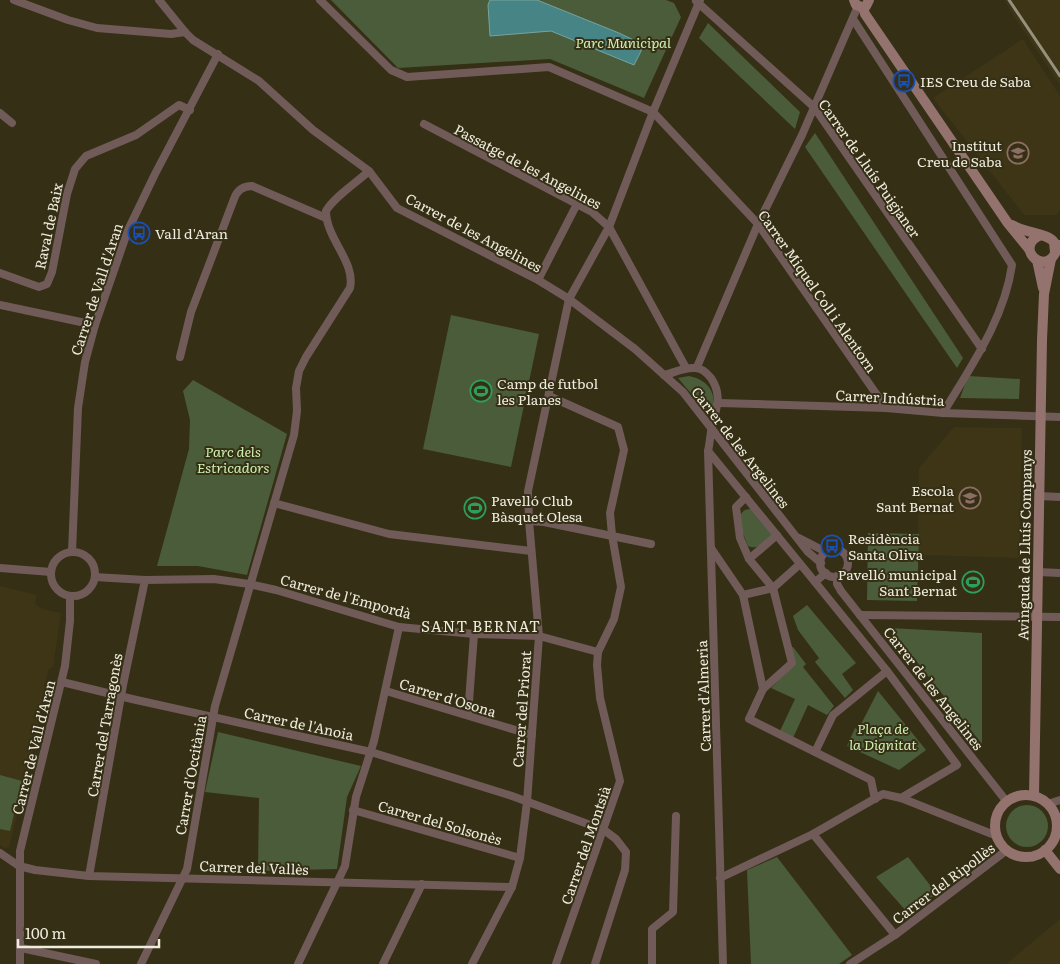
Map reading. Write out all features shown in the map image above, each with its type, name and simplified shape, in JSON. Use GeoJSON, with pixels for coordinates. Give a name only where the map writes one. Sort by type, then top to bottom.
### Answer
{"type":"FeatureCollection","features":[{"type":"Feature","properties":{"kind":"street"},"geometry":{"type":"LineString","coordinates":[[14,0],[68,20],[97,28],[172,34],[185,32]]}},
{"type":"Feature","properties":{"kind":"street","name":"Carrer de les Angelines"},"geometry":{"type":"LineString","coordinates":[[159,0],[185,32],[200,44],[258,81],[313,130],[369,171],[397,208],[538,280],[569,298],[635,348],[664,375]]}},
{"type":"Feature","properties":{"kind":"street","name":"Carrer Miquel Coll i Alentorn"},"geometry":{"type":"LineString","coordinates":[[320,0],[391,70],[407,77],[549,67],[653,112],[758,224],[886,408]]}},
{"type":"Feature","properties":{"kind":"street","name":"Carrer del Priorat"},"geometry":{"type":"LineString","coordinates":[[472,964],[512,888],[520,858],[527,802],[540,636],[531,551],[528,491],[550,396],[569,298],[609,227],[698,1]]}},
{"type":"Feature","properties":{"kind":"street","name":"Carrer de Lluís Puigjaner"},"geometry":{"type":"LineString","coordinates":[[698,1],[814,107],[982,349]]}},
{"type":"Feature","properties":{"kind":"street"},"geometry":{"type":"LineString","coordinates":[[697,368],[758,224],[861,3]]}},
{"type":"Feature","properties":{"kind":"street"},"geometry":{"type":"LineString","coordinates":[[861,3],[865,14],[1007,222],[1029,249],[1032,256],[1037,260],[1044,261],[1055,252]]}},
{"type":"Feature","properties":{"kind":"street"},"geometry":{"type":"LineString","coordinates":[[853,19],[1012,265],[1009,284],[1002,304],[982,349],[943,413]]}},
{"type":"Feature","properties":{"kind":"street","name":"Carrer de Vall d'Aran"},"geometry":{"type":"LineString","coordinates":[[72,552],[78,408],[85,362],[94,325],[128,230],[218,54]]}},
{"type":"Feature","properties":{"kind":"street","name":"Raval de Baix"},"geometry":{"type":"LineString","coordinates":[[0,273],[40,287],[47,284],[52,272],[67,194],[75,169],[86,156],[136,135],[179,105],[190,110]]}},
{"type":"Feature","properties":{"kind":"street"},"geometry":{"type":"LineString","coordinates":[[0,113],[12,122]]}},
{"type":"Feature","properties":{"kind":"street","name":"Passatge de les Angelines"},"geometry":{"type":"LineString","coordinates":[[424,124],[592,212],[609,227],[686,368]]}},
{"type":"Feature","properties":{"kind":"street"},"geometry":{"type":"LineString","coordinates":[[180,357],[191,312],[238,191],[244,187],[252,186],[326,218],[326,211],[329,205],[369,171]]}},
{"type":"Feature","properties":{"kind":"street"},"geometry":{"type":"LineString","coordinates":[[538,280],[577,204]]}},
{"type":"Feature","properties":{"kind":"street","name":"Carrer d'Occitània"},"geometry":{"type":"LineString","coordinates":[[141,964],[183,878],[188,861],[212,717],[296,422],[298,376],[306,357],[347,295],[351,282],[349,269],[334,240],[326,218]]}},
{"type":"Feature","properties":{"kind":"street"},"geometry":{"type":"LineString","coordinates":[[1007,222],[1024,231],[1045,236],[1054,242],[1055,252],[1044,294]]}},
{"type":"Feature","properties":{"kind":"street"},"geometry":{"type":"LineString","coordinates":[[1029,249],[1033,238],[1060,231]]}},
{"type":"Feature","properties":{"kind":"street"},"geometry":{"type":"LineString","coordinates":[[1037,260],[1044,294]]}},
{"type":"Feature","properties":{"kind":"street","name":"Avinguda de Lluís Companys"},"geometry":{"type":"LineString","coordinates":[[1034,796],[1040,416],[1044,294]]}},
{"type":"Feature","properties":{"kind":"street"},"geometry":{"type":"LineString","coordinates":[[0,305],[94,325]]}},
{"type":"Feature","properties":{"kind":"street"},"geometry":{"type":"LineString","coordinates":[[664,375],[686,368],[697,368],[707,373],[715,384],[719,403]]}},
{"type":"Feature","properties":{"kind":"street","name":"Carrer de les Argelines"},"geometry":{"type":"LineString","coordinates":[[664,375],[683,392],[808,552],[820,563]]}},
{"type":"Feature","properties":{"kind":"street","name":"Carrer del Montsià"},"geometry":{"type":"LineString","coordinates":[[550,396],[618,427],[624,450],[610,513],[621,587],[614,619],[598,652],[597,665],[600,698],[620,781],[556,964]]}},
{"type":"Feature","properties":{"kind":"street","name":"Carrer Indústria"},"geometry":{"type":"LineString","coordinates":[[719,403],[886,408],[943,413],[1060,417]]}},
{"type":"Feature","properties":{"kind":"street","name":"Carrer d'Almeria"},"geometry":{"type":"LineString","coordinates":[[719,403],[708,451],[723,964]]}},
{"type":"Feature","properties":{"kind":"street","name":"Carrer de les Angelines"},"geometry":{"type":"LineString","coordinates":[[708,451],[887,672],[958,765],[901,798]]}},
{"type":"Feature","properties":{"kind":"street"},"geometry":{"type":"LineString","coordinates":[[1039,496],[1060,497]]}},
{"type":"Feature","properties":{"kind":"street"},"geometry":{"type":"LineString","coordinates":[[746,497],[736,507],[740,538],[749,559],[773,588],[792,664],[763,689],[749,719],[871,780],[875,798]]}},
{"type":"Feature","properties":{"kind":"street"},"geometry":{"type":"LineString","coordinates":[[274,503],[389,534],[531,551]]}},
{"type":"Feature","properties":{"kind":"street"},"geometry":{"type":"LineString","coordinates":[[529,521],[544,522],[651,544]]}},
{"type":"Feature","properties":{"kind":"street"},"geometry":{"type":"LineString","coordinates":[[749,559],[777,535]]}},
{"type":"Feature","properties":{"kind":"street","name":"Carrer de les Argelines"},"geometry":{"type":"LineString","coordinates":[[796,537],[826,552]]}},
{"type":"Feature","properties":{"kind":"street"},"geometry":{"type":"LineString","coordinates":[[711,548],[743,595],[763,689]]}},
{"type":"Feature","properties":{"kind":"street"},"geometry":{"type":"LineString","coordinates":[[832,549],[839,550],[847,558],[848,566],[844,573],[836,576],[823,570],[820,563],[826,552],[832,549]]}},
{"type":"Feature","properties":{"kind":"street"},"geometry":{"type":"LineString","coordinates":[[72,552],[88,557],[95,568],[94,584],[88,591],[78,596],[70,596],[57,589],[51,578],[51,572],[56,560],[72,552]]}},
{"type":"Feature","properties":{"kind":"street"},"geometry":{"type":"LineString","coordinates":[[743,595],[773,588],[800,564]]}},
{"type":"Feature","properties":{"kind":"street"},"geometry":{"type":"LineString","coordinates":[[0,568],[51,572]]}},
{"type":"Feature","properties":{"kind":"street"},"geometry":{"type":"LineString","coordinates":[[1038,572],[1060,573]]}},
{"type":"Feature","properties":{"kind":"street"},"geometry":{"type":"LineString","coordinates":[[815,582],[826,573]]}},
{"type":"Feature","properties":{"kind":"street","name":"Carrer de les Angelines"},"geometry":{"type":"LineString","coordinates":[[836,576],[837,584],[841,591],[1007,802]]}},
{"type":"Feature","properties":{"kind":"street","name":"Carrer de l'Empordà"},"geometry":{"type":"LineString","coordinates":[[95,577],[145,580],[214,579],[249,584],[276,590],[399,627],[474,634],[540,636],[598,652]]}},
{"type":"Feature","properties":{"kind":"street","name":"Carrer del Tarragonès"},"geometry":{"type":"LineString","coordinates":[[89,876],[121,696],[145,580]]}},
{"type":"Feature","properties":{"kind":"street","name":"Carrer de Vall d'Aran"},"geometry":{"type":"LineString","coordinates":[[20,964],[20,851],[62,682],[70,621],[70,596]]}},
{"type":"Feature","properties":{"kind":"street"},"geometry":{"type":"LineString","coordinates":[[860,615],[1060,618]]}},
{"type":"Feature","properties":{"kind":"street"},"geometry":{"type":"LineString","coordinates":[[298,964],[345,866],[353,810],[371,752],[399,627]]}},
{"type":"Feature","properties":{"kind":"street"},"geometry":{"type":"LineString","coordinates":[[468,715],[474,634]]}},
{"type":"Feature","properties":{"kind":"street"},"geometry":{"type":"LineString","coordinates":[[815,752],[833,715],[887,672]]}},
{"type":"Feature","properties":{"kind":"street","name":"Carrer de l'Anoia"},"geometry":{"type":"LineString","coordinates":[[62,682],[371,752],[527,802]]}},
{"type":"Feature","properties":{"kind":"street","name":"Carrer d'Osona"},"geometry":{"type":"LineString","coordinates":[[386,691],[532,735]]}},
{"type":"Feature","properties":{"kind":"street"},"geometry":{"type":"LineString","coordinates":[[720,878],[813,834],[883,794],[901,798],[997,836]]}},
{"type":"Feature","properties":{"kind":"street"},"geometry":{"type":"LineString","coordinates":[[1034,796],[1048,804],[1056,819],[1055,836],[1045,850],[1036,855],[1026,857],[1016,855],[1001,844],[995,826],[996,817],[1000,809],[1015,797],[1034,796]]}},
{"type":"Feature","properties":{"kind":"street"},"geometry":{"type":"LineString","coordinates":[[1048,804],[1060,800]]}},
{"type":"Feature","properties":{"kind":"street"},"geometry":{"type":"LineString","coordinates":[[527,802],[604,830],[626,852],[625,870],[595,964]]}},
{"type":"Feature","properties":{"kind":"street","name":"Carrer del Solsonès"},"geometry":{"type":"LineString","coordinates":[[353,810],[520,858]]}},
{"type":"Feature","properties":{"kind":"street"},"geometry":{"type":"LineString","coordinates":[[652,964],[652,928],[672,912],[676,816]]}},
{"type":"Feature","properties":{"kind":"street","name":"Carrer del Ripollès"},"geometry":{"type":"LineString","coordinates":[[813,834],[895,935]]}},
{"type":"Feature","properties":{"kind":"street","name":"Carrer del Ripollès"},"geometry":{"type":"LineString","coordinates":[[850,964],[895,935],[1007,850]]}},
{"type":"Feature","properties":{"kind":"street"},"geometry":{"type":"LineString","coordinates":[[1045,850],[1060,869]]}},
{"type":"Feature","properties":{"kind":"street","name":"Carrer del Vallès"},"geometry":{"type":"LineString","coordinates":[[0,853],[19,866],[35,870],[89,876],[512,888]]}},
{"type":"Feature","properties":{"kind":"street"},"geometry":{"type":"LineString","coordinates":[[383,964],[422,884]]}},
{"type":"Feature","properties":{"kind":"street"},"geometry":{"type":"LineString","coordinates":[[20,948],[96,964]]}},
{"type":"Feature","properties":{"kind":"shaded area"},"geometry":{"type":"Polygon","coordinates":[[[1004,0],[1060,0],[1060,85],[1017,21],[1004,0]]]}},
{"type":"Feature","properties":{"kind":"shaded area","name":"Institut Creu de Saba"},"geometry":{"type":"Polygon","coordinates":[[[1023,39],[1060,96],[1060,209],[1057,215],[1024,215],[933,98],[1023,39]]]}},
{"type":"Feature","properties":{"kind":"shaded area","name":"Escola Sant Bernat"},"geometry":{"type":"Polygon","coordinates":[[[954,427],[1022,428],[1019,558],[918,555],[919,468],[954,427]]]}},
{"type":"Feature","properties":{"kind":"shaded area"},"geometry":{"type":"Polygon","coordinates":[[[0,586],[37,595],[35,604],[42,609],[61,613],[53,667],[49,669],[44,686],[47,691],[9,847],[5,848],[0,845],[0,586]]]}},
{"type":"Feature","properties":{"kind":"shaded area"},"geometry":{"type":"Polygon","coordinates":[[[1060,919],[1060,964],[1006,964],[1060,919]]]}},
{"type":"Feature","properties":{"kind":"green space","name":"Parc Municipal"},"geometry":{"type":"Polygon","coordinates":[[[331,0],[666,0],[674,3],[681,17],[644,98],[550,59],[398,68],[331,0]]]}},
{"type":"Feature","properties":{"kind":"green space"},"geometry":{"type":"Polygon","coordinates":[[[708,23],[800,112],[795,129],[699,38],[708,23]]]}},
{"type":"Feature","properties":{"kind":"green space"},"geometry":{"type":"Polygon","coordinates":[[[815,133],[963,358],[957,368],[805,147],[815,133]]]}},
{"type":"Feature","properties":{"kind":"green space","name":"Camp de futbol les Planes"},"geometry":{"type":"Polygon","coordinates":[[[451,315],[539,334],[511,467],[423,449],[451,315]]]}},
{"type":"Feature","properties":{"kind":"green space"},"geometry":{"type":"Polygon","coordinates":[[[689,376],[702,381],[711,390],[713,409],[710,416],[678,378],[689,376]]]}},
{"type":"Feature","properties":{"kind":"green space"},"geometry":{"type":"Polygon","coordinates":[[[968,376],[1020,379],[1019,399],[960,398],[968,376]]]}},
{"type":"Feature","properties":{"kind":"green space","name":"Parc dels Estricadors"},"geometry":{"type":"Polygon","coordinates":[[[193,380],[287,434],[247,575],[198,566],[157,566],[189,449],[190,420],[183,391],[193,380]]]}},
{"type":"Feature","properties":{"kind":"green space"},"geometry":{"type":"Polygon","coordinates":[[[751,509],[772,535],[761,545],[755,547],[748,546],[740,524],[742,513],[745,510],[751,509]]]}},
{"type":"Feature","properties":{"kind":"green space"},"geometry":{"type":"Polygon","coordinates":[[[868,533],[919,534],[917,601],[867,600],[868,533]]]}},
{"type":"Feature","properties":{"kind":"green space"},"geometry":{"type":"Polygon","coordinates":[[[807,605],[856,663],[842,674],[853,690],[845,698],[815,662],[819,658],[798,630],[793,616],[807,605]]]}},
{"type":"Feature","properties":{"kind":"green space"},"geometry":{"type":"Polygon","coordinates":[[[890,628],[982,633],[982,744],[890,628]]]}},
{"type":"Feature","properties":{"kind":"green space"},"geometry":{"type":"Polygon","coordinates":[[[790,647],[793,647],[806,664],[803,667],[834,706],[827,715],[808,705],[793,738],[780,731],[795,699],[771,688],[794,664],[790,647]]]}},
{"type":"Feature","properties":{"kind":"green space","name":"Plaça de la Dignitat"},"geometry":{"type":"Polygon","coordinates":[[[878,691],[926,750],[899,770],[847,746],[855,728],[858,730],[878,691]]]}},
{"type":"Feature","properties":{"kind":"green space"},"geometry":{"type":"Polygon","coordinates":[[[218,732],[361,766],[347,797],[337,869],[258,871],[259,798],[205,792],[218,732]]]}},
{"type":"Feature","properties":{"kind":"green space"},"geometry":{"type":"Polygon","coordinates":[[[0,775],[22,781],[10,831],[0,829],[0,775]]]}},
{"type":"Feature","properties":{"kind":"green space"},"geometry":{"type":"Polygon","coordinates":[[[1027,805],[1042,811],[1048,826],[1042,841],[1027,847],[1012,841],[1006,826],[1012,811],[1027,805]]]}},
{"type":"Feature","properties":{"kind":"green space"},"geometry":{"type":"Polygon","coordinates":[[[777,857],[852,955],[839,964],[751,964],[747,870],[777,857]]]}},
{"type":"Feature","properties":{"kind":"green space"},"geometry":{"type":"Polygon","coordinates":[[[908,857],[937,894],[907,912],[876,877],[908,857]]]}},
{"type":"Feature","properties":{"kind":"water"},"geometry":{"type":"Polygon","coordinates":[[[490,0],[537,0],[644,45],[634,65],[551,31],[490,36],[488,5],[490,0]]]}},
{"type":"Feature","properties":{"kind":"railway"},"geometry":{"type":"LineString","coordinates":[[1009,0],[1060,76]]}},
{"type":"Feature","properties":{"kind":"place","name":"IES Creu de Saba"},"geometry":{"type":"Point","coordinates":[904,81]}},
{"type":"Feature","properties":{"kind":"place","name":"Institut Creu de Saba"},"geometry":{"type":"Point","coordinates":[1018,153]}},
{"type":"Feature","properties":{"kind":"place","name":"Vall d'Aran"},"geometry":{"type":"Point","coordinates":[139,233]}},
{"type":"Feature","properties":{"kind":"place","name":"Camp de futbol les Planes"},"geometry":{"type":"Point","coordinates":[481,391]}},
{"type":"Feature","properties":{"kind":"place","name":"Escola Sant Bernat"},"geometry":{"type":"Point","coordinates":[970,498]}},
{"type":"Feature","properties":{"kind":"place","name":"Pavelló Club Bàsquet Olesa"},"geometry":{"type":"Point","coordinates":[475,508]}},
{"type":"Feature","properties":{"kind":"place","name":"Residència Santa Oliva"},"geometry":{"type":"Point","coordinates":[832,546]}},
{"type":"Feature","properties":{"kind":"place","name":"Pavelló municipal Sant Bernat"},"geometry":{"type":"Point","coordinates":[973,582]}},
{"type":"Feature","properties":{"kind":"district","name":"SANT BERNAT"},"geometry":{"type":"Point","coordinates":[481,625]}}]}
